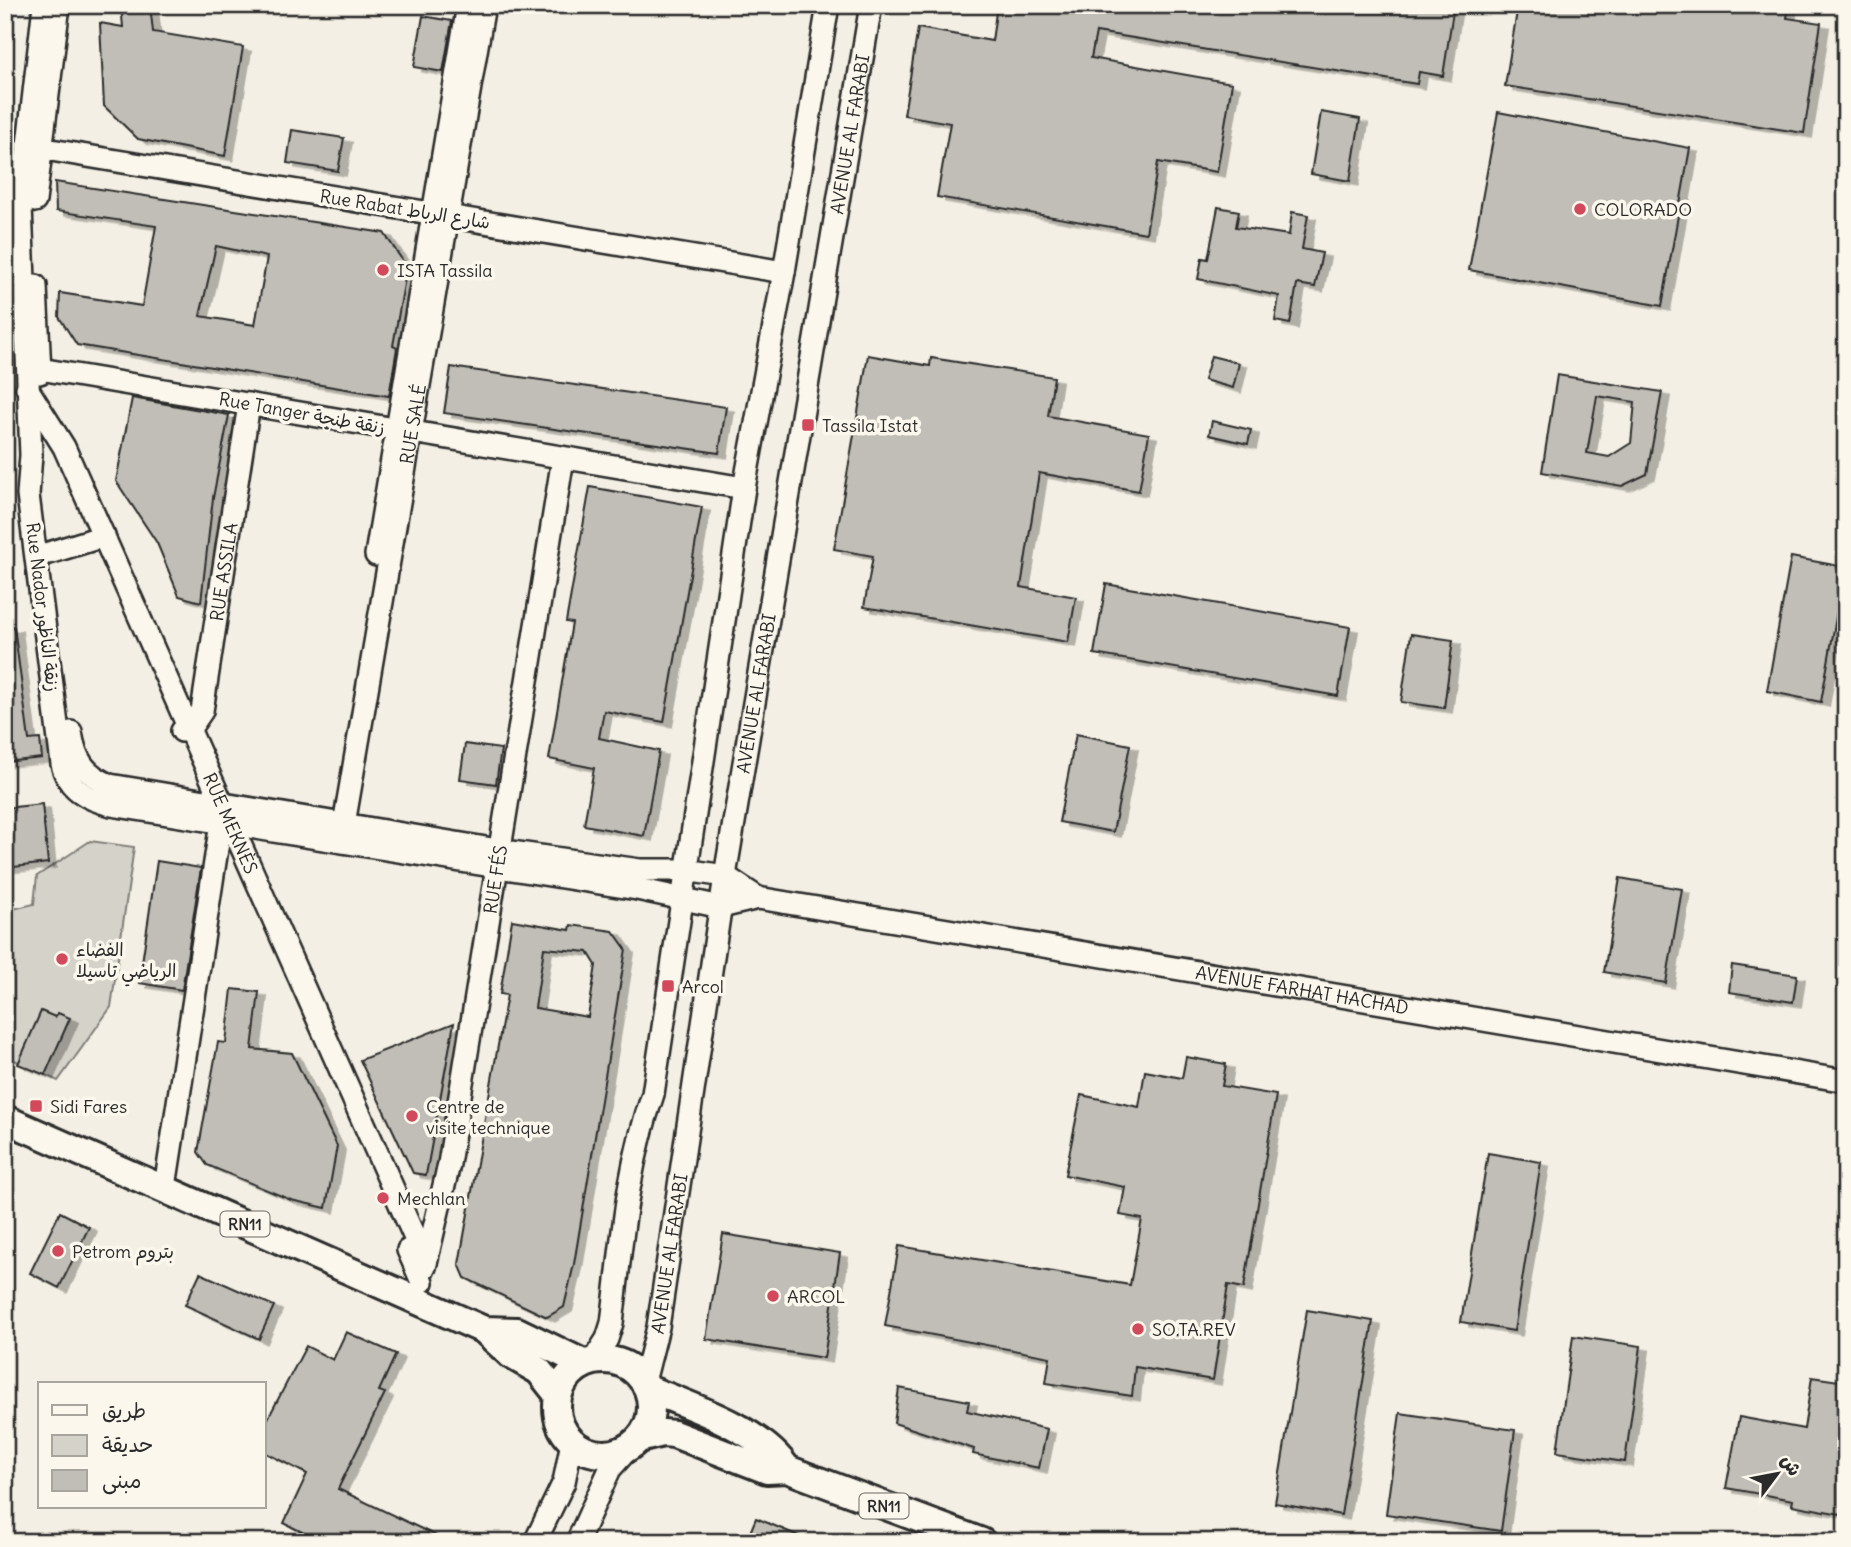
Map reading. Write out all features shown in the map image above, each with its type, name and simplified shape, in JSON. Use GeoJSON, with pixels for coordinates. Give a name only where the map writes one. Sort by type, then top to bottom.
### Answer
{"type":"FeatureCollection","features":[{"type":"Feature","properties":{"kind":"main road","name":"RN11"},"geometry":{"type":"LineString","coordinates":[[5,1119],[165,1187],[422,1282],[484,1330],[511,1356],[539,1371],[558,1395]]}},
{"type":"Feature","properties":{"kind":"main road","name":"RN11"},"geometry":{"type":"LineString","coordinates":[[484,1330],[517,1331],[589,1363],[626,1364],[646,1386],[758,1440],[779,1455],[788,1469]]}},
{"type":"Feature","properties":{"kind":"main road"},"geometry":{"type":"LineString","coordinates":[[572,1442],[559,1423],[558,1395],[564,1381],[589,1363]]}},
{"type":"Feature","properties":{"kind":"main road"},"geometry":{"type":"LineString","coordinates":[[634,1444],[651,1412],[646,1386]]}},
{"type":"Feature","properties":{"kind":"main road","name":"RN11"},"geometry":{"type":"LineString","coordinates":[[572,1442],[586,1452],[598,1455],[663,1433],[674,1434],[767,1470],[788,1469],[982,1542]]}},
{"type":"Feature","properties":{"kind":"street","name":"Rue Nador زنقة الناظور"},"geometry":{"type":"LineString","coordinates":[[44,5],[33,147],[20,257],[37,416],[41,493],[73,748],[83,768],[111,795]]}},
{"type":"Feature","properties":{"kind":"street","name":"Rue Nador زنقة الناظور"},"geometry":{"type":"LineString","coordinates":[[33,147],[59,5]]}},
{"type":"Feature","properties":{"kind":"street","name":"RUE SALÉ"},"geometry":{"type":"LineString","coordinates":[[442,215],[468,5]]}},
{"type":"Feature","properties":{"kind":"street","name":"RUE SALÉ"},"geometry":{"type":"LineString","coordinates":[[338,832],[404,430],[442,215],[484,5]]}},
{"type":"Feature","properties":{"kind":"street"},"geometry":{"type":"LineString","coordinates":[[589,1363],[607,1339],[612,1323],[623,1212],[639,1131],[653,1094],[680,900],[744,488],[784,272],[828,5]]}},
{"type":"Feature","properties":{"kind":"street","name":"AVENUE AL FARABI"},"geometry":{"type":"LineString","coordinates":[[646,1386],[658,1326],[725,876],[871,5]]}},
{"type":"Feature","properties":{"kind":"street","name":"Rue Rabat شارع الرباط"},"geometry":{"type":"LineString","coordinates":[[33,147],[784,272]]}},
{"type":"Feature","properties":{"kind":"street","name":"Rue Tanger زنقة طنجة"},"geometry":{"type":"LineString","coordinates":[[31,374],[249,404],[744,488]]}},
{"type":"Feature","properties":{"kind":"street","name":"RUE ASSILA"},"geometry":{"type":"LineString","coordinates":[[186,729],[202,711],[249,404]]}},
{"type":"Feature","properties":{"kind":"street","name":"Rue Nador زنقة الناظور"},"geometry":{"type":"LineString","coordinates":[[37,416],[28,495],[62,764],[77,790],[111,795]]}},
{"type":"Feature","properties":{"kind":"street","name":"RUE MEKNÈS"},"geometry":{"type":"LineString","coordinates":[[37,416],[64,447],[100,538],[223,813],[317,1050],[422,1282]]}},
{"type":"Feature","properties":{"kind":"street","name":"RUE FÉS"},"geometry":{"type":"LineString","coordinates":[[422,1282],[449,1164],[563,458]]}},
{"type":"Feature","properties":{"kind":"street"},"geometry":{"type":"LineString","coordinates":[[49,553],[100,538]]}},
{"type":"Feature","properties":{"kind":"street","name":"AVENUE FARHAT HACHAD"},"geometry":{"type":"LineString","coordinates":[[111,795],[497,858],[680,900],[721,906],[758,898],[1846,1081]]}},
{"type":"Feature","properties":{"kind":"street"},"geometry":{"type":"LineString","coordinates":[[165,1187],[223,813]]}},
{"type":"Feature","properties":{"kind":"street","name":"AVENUE FARHAT HACHAD"},"geometry":{"type":"LineString","coordinates":[[497,858],[640,870],[685,870],[725,876],[758,898]]}},
{"type":"Feature","properties":{"kind":"street"},"geometry":{"type":"LineString","coordinates":[[535,1542],[564,1482],[572,1442]]}},
{"type":"Feature","properties":{"kind":"street"},"geometry":{"type":"LineString","coordinates":[[577,1542],[610,1469],[634,1444]]}},
{"type":"Feature","properties":{"kind":"green space","name":"الفضاء الرياضي تاسيلا"},"geometry":{"type":"Polygon","coordinates":[[[90,841],[134,847],[111,1007],[58,1081],[6,1056],[5,911],[34,904],[37,876],[90,841]]]}},
{"type":"Feature","properties":{"kind":"building"},"geometry":{"type":"Polygon","coordinates":[[[121,5],[150,5],[153,32],[243,47],[225,156],[138,139],[104,106],[100,23],[123,27],[121,5]]]}},
{"type":"Feature","properties":{"kind":"building"},"geometry":{"type":"Polygon","coordinates":[[[997,5],[1454,5],[1443,76],[1419,72],[1417,84],[1096,32],[1091,58],[1232,83],[1217,172],[1158,162],[1146,233],[937,197],[950,123],[904,115],[918,28],[992,41],[997,5]]]}},
{"type":"Feature","properties":{"kind":"building"},"geometry":{"type":"Polygon","coordinates":[[[1518,5],[1789,5],[1787,18],[1821,23],[1804,133],[1505,86],[1518,5]]]}},
{"type":"Feature","properties":{"kind":"building"},"geometry":{"type":"Polygon","coordinates":[[[423,16],[452,21],[443,72],[414,67],[423,16]]]}},
{"type":"Feature","properties":{"kind":"building"},"geometry":{"type":"Polygon","coordinates":[[[1321,112],[1360,119],[1350,181],[1311,174],[1321,112]]]}},
{"type":"Feature","properties":{"kind":"building","name":"COLORADO"},"geometry":{"type":"Polygon","coordinates":[[[1498,112],[1690,148],[1662,306],[1469,270],[1498,112]]]}},
{"type":"Feature","properties":{"kind":"building"},"geometry":{"type":"Polygon","coordinates":[[[292,130],[344,138],[338,171],[287,163],[292,130]]]}},
{"type":"Feature","properties":{"kind":"building"},"geometry":{"type":"Polygon","coordinates":[[[55,182],[384,233],[407,267],[393,346],[397,348],[389,396],[77,345],[59,317],[60,293],[142,306],[156,226],[56,211],[55,182]],[[216,246],[200,316],[255,325],[267,257],[216,246]]]}},
{"type":"Feature","properties":{"kind":"building"},"geometry":{"type":"Polygon","coordinates":[[[1218,207],[1239,211],[1236,227],[1289,235],[1292,212],[1308,215],[1302,249],[1322,253],[1315,287],[1297,284],[1290,324],[1275,321],[1279,296],[1198,279],[1202,258],[1208,259],[1218,207]]]}},
{"type":"Feature","properties":{"kind":"building"},"geometry":{"type":"Polygon","coordinates":[[[868,355],[930,366],[931,358],[1054,377],[1048,416],[1149,434],[1139,491],[1039,473],[1021,587],[1076,597],[1068,642],[864,607],[873,556],[834,549],[868,355]]]}},
{"type":"Feature","properties":{"kind":"building"},"geometry":{"type":"Polygon","coordinates":[[[1211,356],[1239,363],[1233,388],[1204,380],[1211,356]]]}},
{"type":"Feature","properties":{"kind":"building"},"geometry":{"type":"Polygon","coordinates":[[[451,367],[726,407],[719,453],[444,413],[451,367]]]}},
{"type":"Feature","properties":{"kind":"building"},"geometry":{"type":"Polygon","coordinates":[[[1557,375],[1662,392],[1647,474],[1622,486],[1542,472],[1557,375]],[[1597,396],[1587,453],[1609,457],[1631,443],[1635,402],[1597,396]]]}},
{"type":"Feature","properties":{"kind":"building"},"geometry":{"type":"Polygon","coordinates":[[[132,398],[229,415],[213,498],[201,602],[179,596],[157,543],[116,481],[132,398]]]}},
{"type":"Feature","properties":{"kind":"building"},"geometry":{"type":"Polygon","coordinates":[[[1212,421],[1251,430],[1248,444],[1209,435],[1212,421]]]}},
{"type":"Feature","properties":{"kind":"building"},"geometry":{"type":"Polygon","coordinates":[[[590,487],[702,507],[664,722],[604,711],[599,738],[659,751],[644,836],[584,825],[594,768],[549,759],[572,623],[566,622],[590,487]]]}},
{"type":"Feature","properties":{"kind":"building"},"geometry":{"type":"Polygon","coordinates":[[[1791,557],[1845,567],[1821,702],[1767,691],[1791,557]]]}},
{"type":"Feature","properties":{"kind":"building"},"geometry":{"type":"Polygon","coordinates":[[[1106,584],[1350,627],[1338,696],[1094,654],[1106,584]]]}},
{"type":"Feature","properties":{"kind":"building"},"geometry":{"type":"Polygon","coordinates":[[[14,627],[29,740],[40,739],[42,758],[5,762],[5,628],[14,627]]]}},
{"type":"Feature","properties":{"kind":"building"},"geometry":{"type":"Polygon","coordinates":[[[1411,634],[1453,640],[1444,708],[1401,702],[1411,634]]]}},
{"type":"Feature","properties":{"kind":"building"},"geometry":{"type":"Polygon","coordinates":[[[1076,734],[1130,745],[1113,832],[1059,822],[1076,734]]]}},
{"type":"Feature","properties":{"kind":"building"},"geometry":{"type":"Polygon","coordinates":[[[465,744],[501,749],[496,784],[460,779],[465,744]]]}},
{"type":"Feature","properties":{"kind":"building"},"geometry":{"type":"Polygon","coordinates":[[[42,804],[48,863],[5,868],[5,808],[42,804]]]}},
{"type":"Feature","properties":{"kind":"building"},"geometry":{"type":"Polygon","coordinates":[[[157,861],[201,868],[182,990],[139,983],[157,861]]]}},
{"type":"Feature","properties":{"kind":"building"},"geometry":{"type":"Polygon","coordinates":[[[1620,878],[1682,889],[1666,983],[1604,972],[1620,878]]]}},
{"type":"Feature","properties":{"kind":"building"},"geometry":{"type":"Polygon","coordinates":[[[512,920],[570,930],[571,925],[613,931],[626,949],[574,1264],[564,1307],[547,1317],[465,1278],[459,1264],[507,995],[500,994],[512,920]],[[544,948],[535,1008],[588,1017],[596,965],[588,952],[544,948]]]}},
{"type":"Feature","properties":{"kind":"building"},"geometry":{"type":"Polygon","coordinates":[[[1732,965],[1797,975],[1793,1002],[1729,992],[1732,965]]]}},
{"type":"Feature","properties":{"kind":"building"},"geometry":{"type":"Polygon","coordinates":[[[232,989],[259,992],[252,1049],[292,1053],[337,1146],[326,1208],[291,1200],[207,1165],[198,1152],[218,1042],[226,1043],[232,989]]]}},
{"type":"Feature","properties":{"kind":"building"},"geometry":{"type":"Polygon","coordinates":[[[41,1011],[55,1017],[58,1013],[70,1018],[45,1075],[18,1064],[41,1011]]]}},
{"type":"Feature","properties":{"kind":"building","name":"Centre de visite technique"},"geometry":{"type":"Polygon","coordinates":[[[454,1023],[426,1175],[413,1173],[360,1060],[454,1023]]]}},
{"type":"Feature","properties":{"kind":"building"},"geometry":{"type":"Polygon","coordinates":[[[1186,1057],[1226,1064],[1222,1086],[1276,1095],[1244,1288],[1228,1285],[1213,1380],[1135,1367],[1132,1396],[1046,1383],[1050,1357],[885,1326],[899,1246],[1130,1285],[1142,1219],[1120,1215],[1125,1187],[1065,1175],[1081,1095],[1139,1107],[1145,1071],[1182,1078],[1186,1057]]]}},
{"type":"Feature","properties":{"kind":"building"},"geometry":{"type":"Polygon","coordinates":[[[1488,1153],[1541,1162],[1514,1331],[1461,1322],[1488,1153]]]}},
{"type":"Feature","properties":{"kind":"building","name":"Petrom بتروم"},"geometry":{"type":"Polygon","coordinates":[[[60,1212],[89,1227],[59,1288],[30,1273],[60,1212]]]}},
{"type":"Feature","properties":{"kind":"building","name":"ARCOL"},"geometry":{"type":"Polygon","coordinates":[[[723,1234],[840,1253],[824,1358],[706,1339],[723,1234]]]}},
{"type":"Feature","properties":{"kind":"building"},"geometry":{"type":"Polygon","coordinates":[[[200,1273],[274,1306],[259,1339],[185,1305],[200,1273]]]}},
{"type":"Feature","properties":{"kind":"building"},"geometry":{"type":"Polygon","coordinates":[[[1307,1310],[1373,1321],[1341,1515],[1275,1503],[1307,1310]]]}},
{"type":"Feature","properties":{"kind":"building"},"geometry":{"type":"Polygon","coordinates":[[[346,1332],[396,1354],[379,1391],[385,1393],[338,1489],[449,1542],[322,1542],[284,1523],[307,1474],[266,1453],[266,1422],[306,1346],[333,1360],[346,1332]]]}},
{"type":"Feature","properties":{"kind":"building"},"geometry":{"type":"Polygon","coordinates":[[[1573,1336],[1641,1346],[1625,1462],[1557,1452],[1573,1336]]]}},
{"type":"Feature","properties":{"kind":"building"},"geometry":{"type":"Polygon","coordinates":[[[1812,1377],[1846,1382],[1846,1515],[1792,1505],[1793,1500],[1726,1488],[1739,1417],[1804,1429],[1812,1377]]]}},
{"type":"Feature","properties":{"kind":"building"},"geometry":{"type":"Polygon","coordinates":[[[899,1388],[969,1401],[967,1411],[1047,1429],[1039,1468],[973,1454],[974,1449],[894,1423],[899,1388]]]}},
{"type":"Feature","properties":{"kind":"building"},"geometry":{"type":"Polygon","coordinates":[[[1400,1413],[1515,1430],[1501,1531],[1386,1514],[1400,1413]]]}},
{"type":"Feature","properties":{"kind":"building"},"geometry":{"type":"Polygon","coordinates":[[[756,1518],[813,1542],[746,1542],[756,1518]]]}},
{"type":"Feature","properties":{"kind":"place","name":"COLORADO"},"geometry":{"type":"Point","coordinates":[1580,209]}},
{"type":"Feature","properties":{"kind":"place","name":"ISTA Tassila"},"geometry":{"type":"Point","coordinates":[383,270]}},
{"type":"Feature","properties":{"kind":"place","name":"Tassila Istat"},"geometry":{"type":"Point","coordinates":[808,425]}},
{"type":"Feature","properties":{"kind":"place","name":"الفضاء الرياضي تاسيلا"},"geometry":{"type":"Point","coordinates":[62,959]}},
{"type":"Feature","properties":{"kind":"place","name":"Arcol"},"geometry":{"type":"Point","coordinates":[668,986]}},
{"type":"Feature","properties":{"kind":"place","name":"Sidi Fares"},"geometry":{"type":"Point","coordinates":[36,1106]}},
{"type":"Feature","properties":{"kind":"place","name":"Centre de visite technique"},"geometry":{"type":"Point","coordinates":[412,1116]}},
{"type":"Feature","properties":{"kind":"place","name":"Mechlan"},"geometry":{"type":"Point","coordinates":[383,1198]}},
{"type":"Feature","properties":{"kind":"place","name":"Petrom بتروم"},"geometry":{"type":"Point","coordinates":[58,1251]}},
{"type":"Feature","properties":{"kind":"place","name":"ARCOL"},"geometry":{"type":"Point","coordinates":[773,1296]}},
{"type":"Feature","properties":{"kind":"place","name":"SO.TA.REV"},"geometry":{"type":"Point","coordinates":[1138,1329]}}]}
